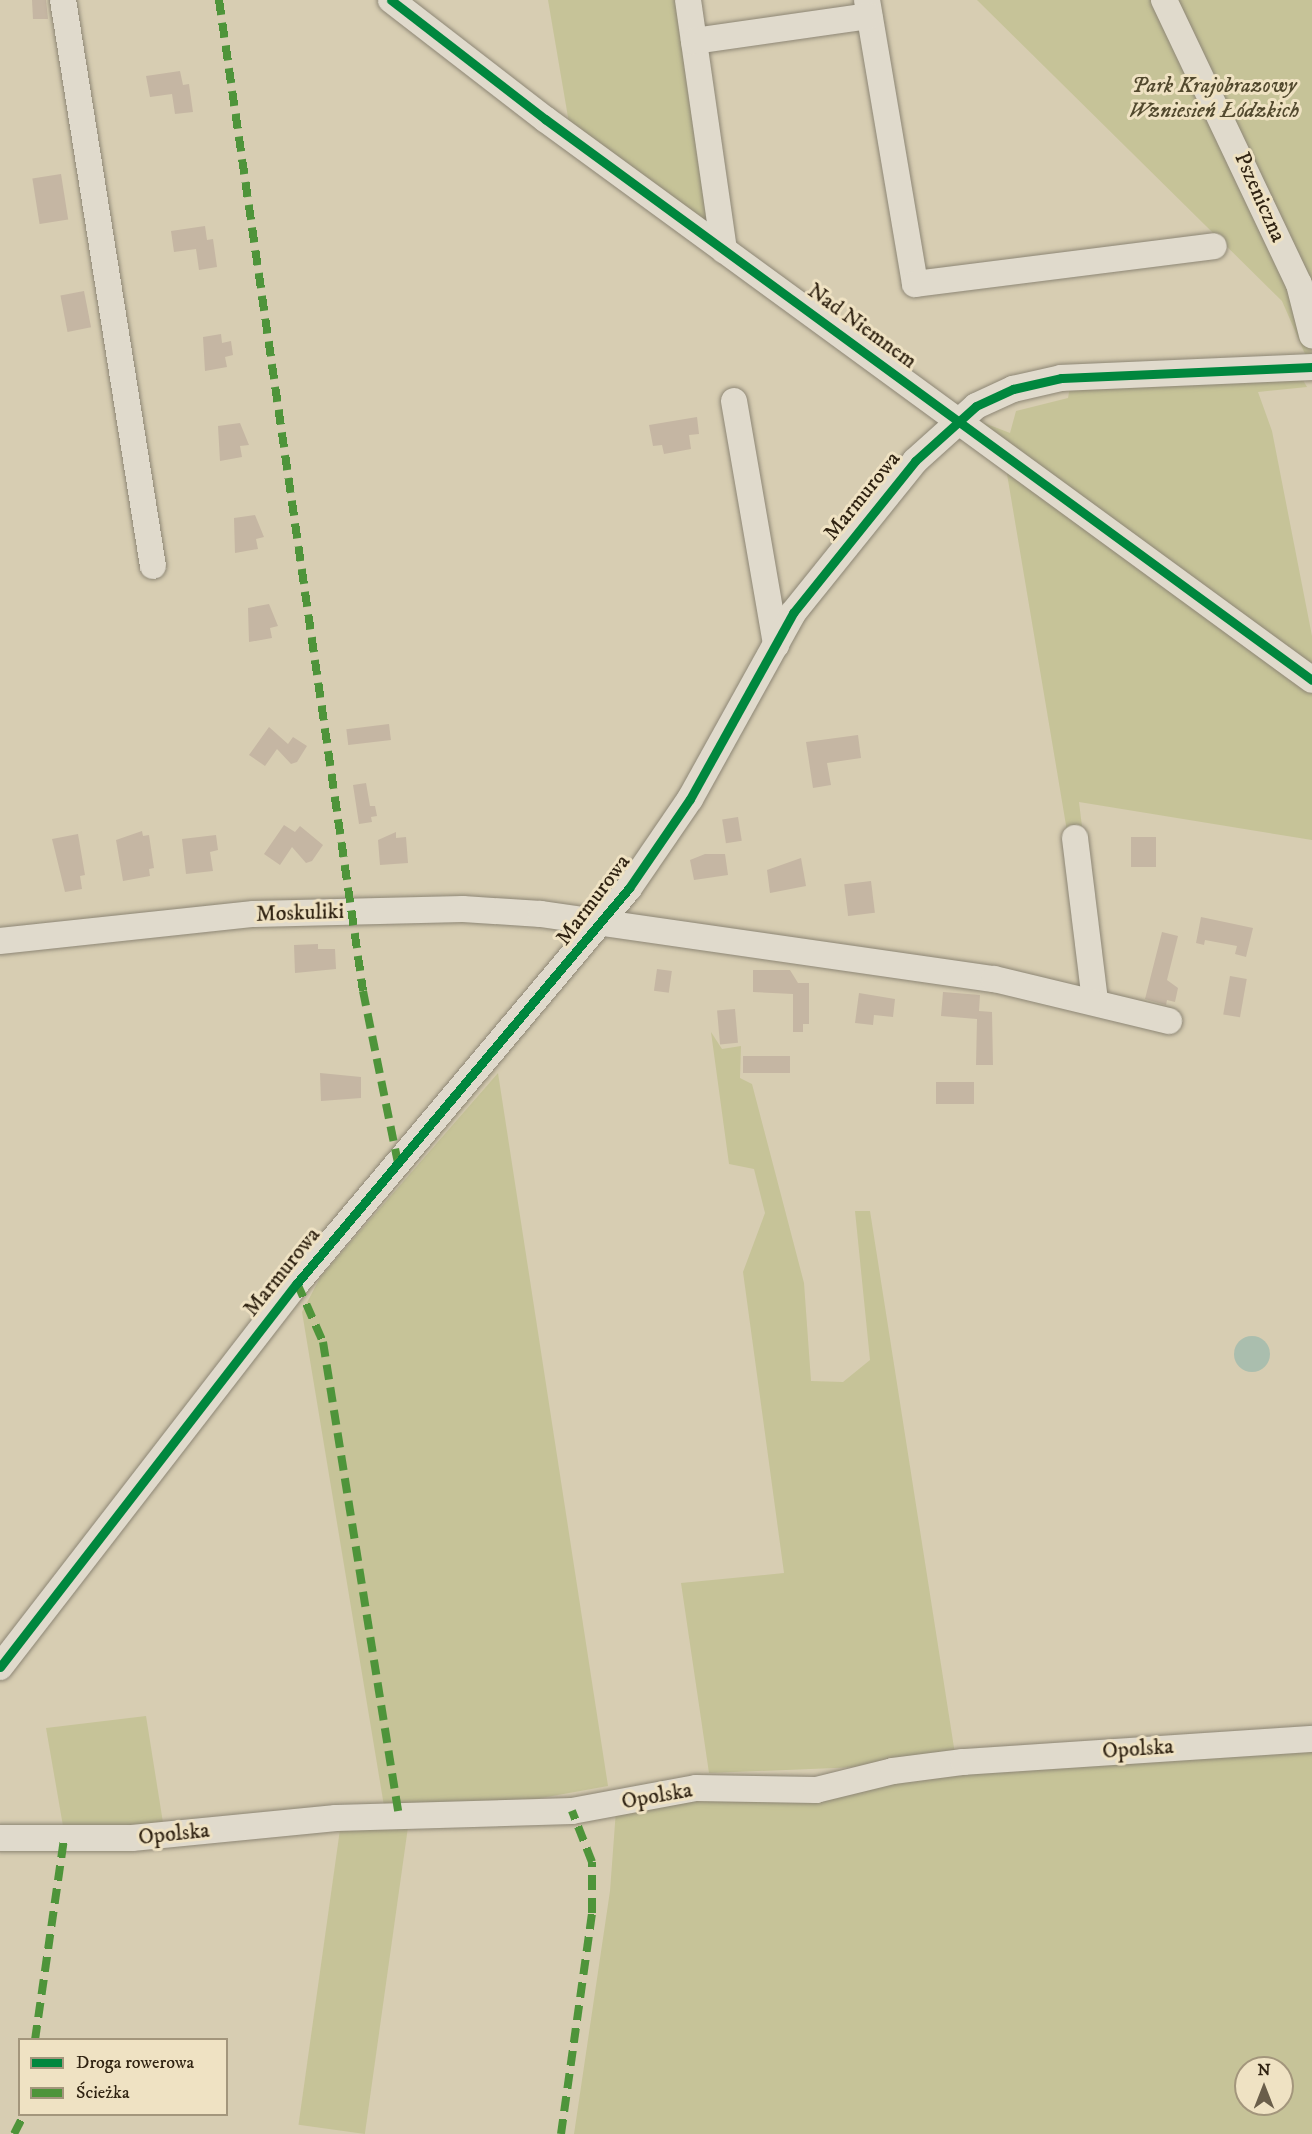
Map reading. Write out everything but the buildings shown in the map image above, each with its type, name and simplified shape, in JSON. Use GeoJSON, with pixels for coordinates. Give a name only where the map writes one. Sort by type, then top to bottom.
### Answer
{"type":"FeatureCollection","features":[{"type":"Feature","properties":{"kind":"street"},"geometry":{"type":"LineString","coordinates":[[63,0],[153,566]]}},
{"type":"Feature","properties":{"kind":"street","name":"Nad Niemnem"},"geometry":{"type":"LineString","coordinates":[[391,0],[724,249],[1312,680]]}},
{"type":"Feature","properties":{"kind":"street"},"geometry":{"type":"LineString","coordinates":[[688,0],[724,249]]}},
{"type":"Feature","properties":{"kind":"street","name":"Pszeniczna"},"geometry":{"type":"LineString","coordinates":[[1164,0],[1225,120],[1299,284],[1312,335]]}},
{"type":"Feature","properties":{"kind":"street"},"geometry":{"type":"LineString","coordinates":[[694,41],[868,8],[915,285],[1214,246]]}},
{"type":"Feature","properties":{"kind":"street","name":"Marmurowa"},"geometry":{"type":"LineString","coordinates":[[0,1667],[297,1283],[601,925],[690,800],[793,613],[863,523],[957,420],[1013,389],[1061,378],[1312,367]]}},
{"type":"Feature","properties":{"kind":"street"},"geometry":{"type":"LineString","coordinates":[[734,401],[776,645]]}},
{"type":"Feature","properties":{"kind":"street"},"geometry":{"type":"LineString","coordinates":[[1075,838],[1095,1002]]}},
{"type":"Feature","properties":{"kind":"street","name":"Moskuliki"},"geometry":{"type":"LineString","coordinates":[[0,940],[308,912],[463,909],[541,914],[601,925],[659,928],[982,977],[1169,1021]]}},
{"type":"Feature","properties":{"kind":"street","name":"Opolska"},"geometry":{"type":"LineString","coordinates":[[0,1838],[132,1838],[336,1818],[572,1811],[696,1788],[816,1790],[893,1771],[963,1762],[1312,1739]]}},
{"type":"Feature","properties":{"kind":"green space"},"geometry":{"type":"Polygon","coordinates":[[[548,0],[681,0],[711,228],[569,123],[548,0]]]}},
{"type":"Feature","properties":{"kind":"green space","name":"Park Krajobrazowy Wzniesień Łódzkich"},"geometry":{"type":"Polygon","coordinates":[[[977,0],[1312,0],[1312,370],[1282,301],[977,0]]]}},
{"type":"Feature","properties":{"kind":"green space"},"geometry":{"type":"Polygon","coordinates":[[[1300,375],[1307,387],[1258,392],[1272,431],[1312,636],[1312,670],[979,427],[984,423],[1010,433],[1016,411],[1068,398],[1070,387],[1300,375]]]}},
{"type":"Feature","properties":{"kind":"green space"},"geometry":{"type":"Polygon","coordinates":[[[1006,468],[1312,687],[1312,840],[1079,802],[1083,835],[1068,837],[1006,468]]]}},
{"type":"Feature","properties":{"kind":"green space"},"geometry":{"type":"Polygon","coordinates":[[[711,1032],[722,1049],[741,1046],[740,1078],[752,1084],[804,1283],[811,1381],[843,1382],[870,1360],[855,1211],[870,1211],[955,1754],[859,1767],[709,1773],[681,1583],[784,1573],[743,1272],[765,1213],[754,1169],[729,1164],[711,1032]]]}},
{"type":"Feature","properties":{"kind":"green space"},"geometry":{"type":"Polygon","coordinates":[[[498,1073],[608,1786],[503,1805],[384,1806],[302,1312],[321,1276],[498,1073]]]}},
{"type":"Feature","properties":{"kind":"green space"},"geometry":{"type":"Polygon","coordinates":[[[146,1716],[164,1829],[63,1826],[46,1728],[146,1716]]]}},
{"type":"Feature","properties":{"kind":"green space"},"geometry":{"type":"Polygon","coordinates":[[[1312,1748],[1312,2134],[574,2134],[610,1891],[616,1810],[696,1797],[905,1777],[1312,1748]]]}},
{"type":"Feature","properties":{"kind":"green space"},"geometry":{"type":"Polygon","coordinates":[[[342,1818],[408,1827],[365,2134],[299,2125],[342,1818]]]}},
{"type":"Feature","properties":{"kind":"shaded area"},"geometry":{"type":"Polygon","coordinates":[[[1252,1336],[1265,1341],[1270,1354],[1265,1367],[1252,1372],[1239,1367],[1234,1354],[1239,1341],[1252,1336]]]}},
{"type":"Feature","properties":{"kind":"marked path"},"geometry":{"type":"LineString","coordinates":[[219,0],[363,991],[398,1163]]}},
{"type":"Feature","properties":{"kind":"marked path"},"geometry":{"type":"LineString","coordinates":[[297,1283],[323,1342],[399,1819]]}},
{"type":"Feature","properties":{"kind":"marked path"},"geometry":{"type":"LineString","coordinates":[[561,2134],[592,1913],[592,1862],[572,1811]]}},
{"type":"Feature","properties":{"kind":"marked path"},"geometry":{"type":"LineString","coordinates":[[35,2038],[64,1838]]}},
{"type":"Feature","properties":{"kind":"marked path"},"geometry":{"type":"LineString","coordinates":[[14,2134],[23,2116]]}},
{"type":"Feature","properties":{"kind":"cycle path"},"geometry":{"type":"LineString","coordinates":[[391,0],[545,119],[1312,680]]}},
{"type":"Feature","properties":{"kind":"cycle path"},"geometry":{"type":"LineString","coordinates":[[0,1667],[297,1283],[629,888],[690,799],[793,613],[915,461],[976,406],[1013,389],[1061,378],[1312,367]]}}]}
